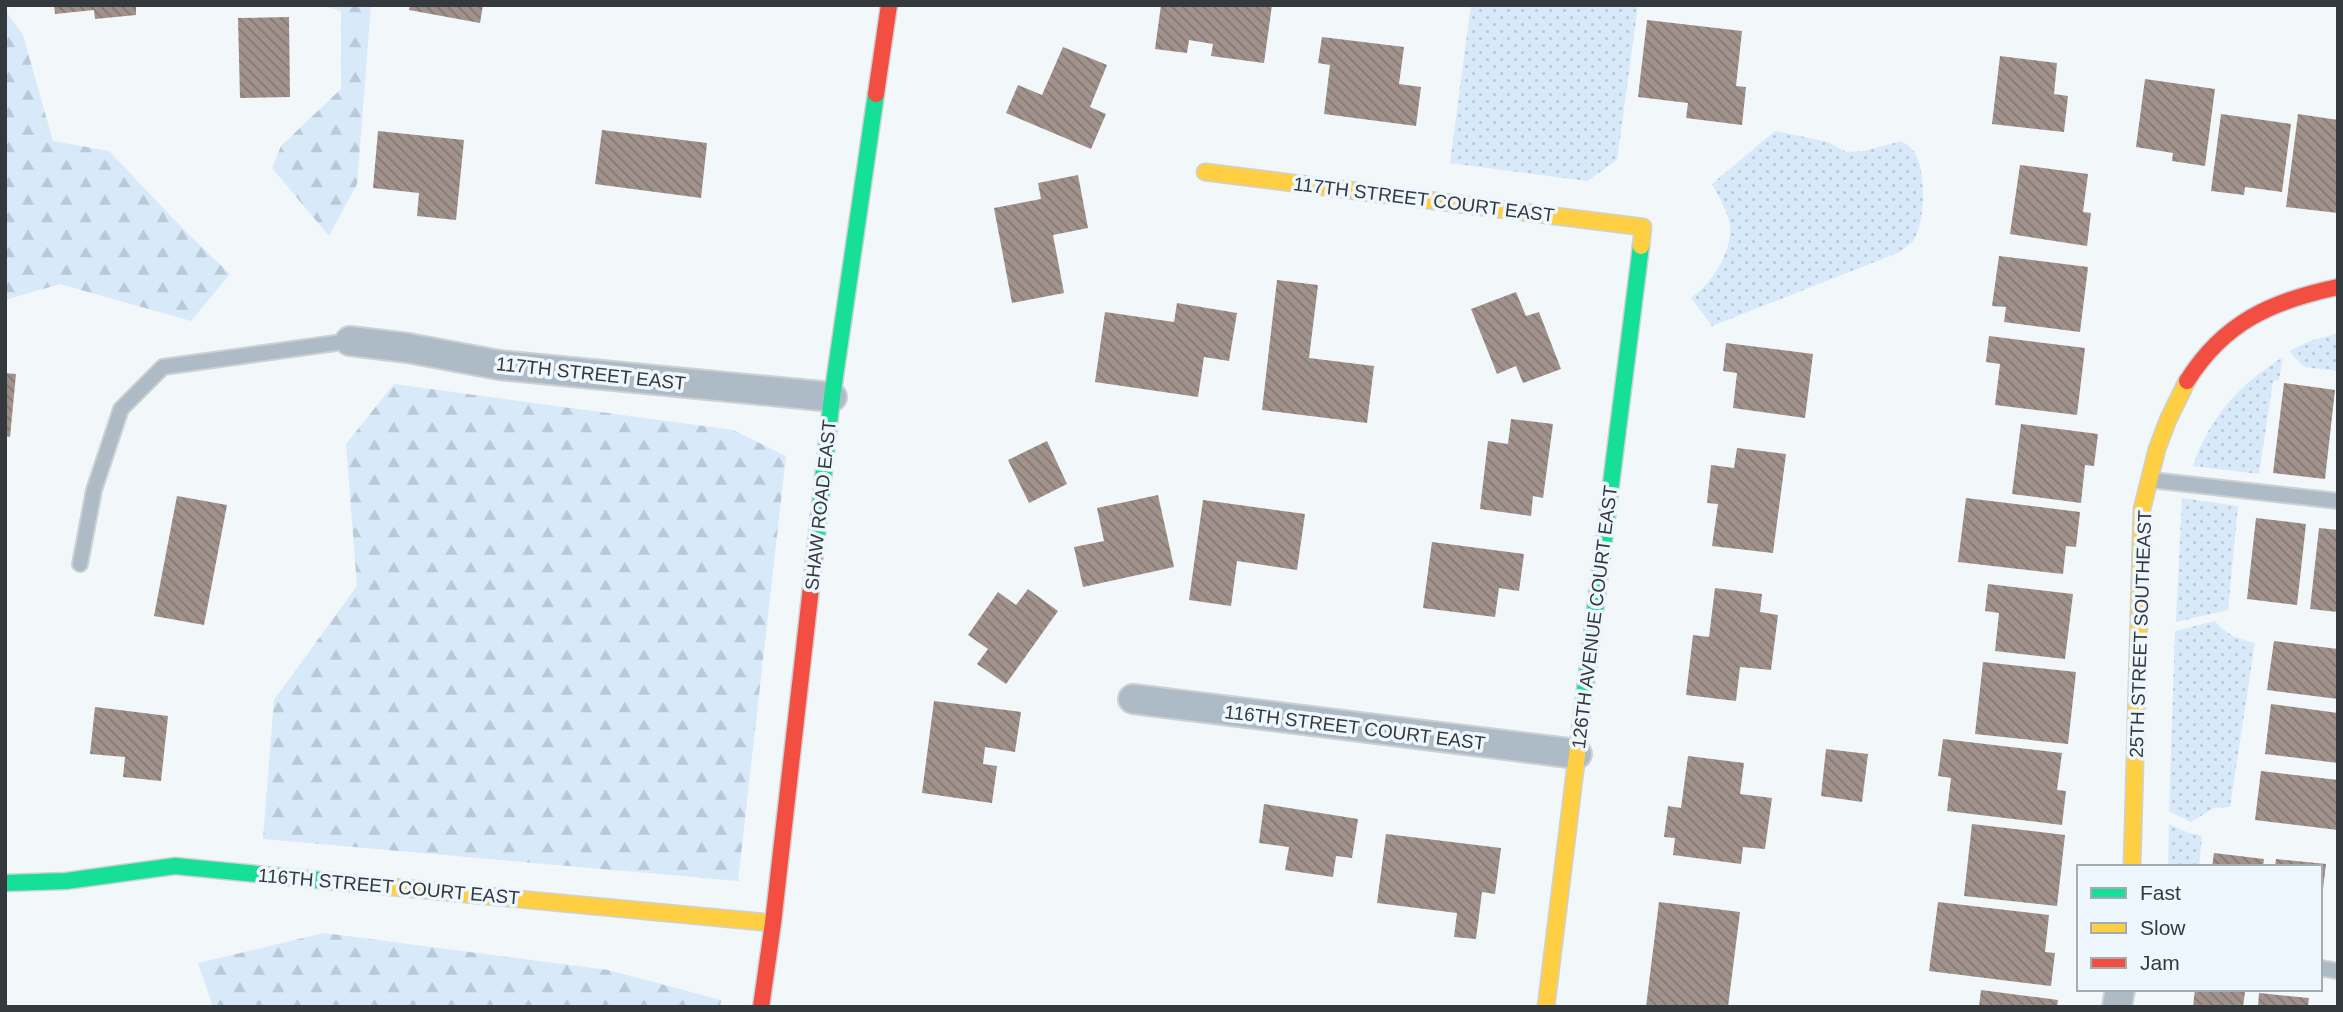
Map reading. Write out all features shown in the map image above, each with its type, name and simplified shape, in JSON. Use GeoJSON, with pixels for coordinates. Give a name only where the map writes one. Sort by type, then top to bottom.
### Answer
{"type":"FeatureCollection","features":[{"type":"Feature","properties":{"kind":"street","name":"SHAW ROAD EAST"},"geometry":{"type":"LineString","coordinates":[[761,1007],[773,923],[832,397],[889,5]]}},
{"type":"Feature","properties":{"kind":"street","name":"117TH STREET COURT EAST"},"geometry":{"type":"LineString","coordinates":[[1205,172],[1643,226]]}},
{"type":"Feature","properties":{"kind":"street","name":"126TH AVENUE COURT EAST"},"geometry":{"type":"LineString","coordinates":[[1546,1007],[1643,226]]}},
{"type":"Feature","properties":{"kind":"street","name":"25TH STREET SOUTHEAST"},"geometry":{"type":"LineString","coordinates":[[2132,865],[2141,536],[2151,466],[2169,416],[2191,374],[2221,337],[2266,308],[2298,296],[2338,287]]}},
{"type":"Feature","properties":{"kind":"street","name":"117TH STREET EAST"},"geometry":{"type":"LineString","coordinates":[[350,341],[408,348],[499,365],[832,397]]}},
{"type":"Feature","properties":{"kind":"street","name":"116TH STREET COURT EAST"},"geometry":{"type":"LineString","coordinates":[[1133,699],[1577,754]]}},
{"type":"Feature","properties":{"kind":"street","name":"116TH STREET COURT EAST"},"geometry":{"type":"LineString","coordinates":[[5,883],[66,881],[175,866],[773,923]]}},
{"type":"Feature","properties":{"kind":"lane"},"geometry":{"type":"LineString","coordinates":[[80,564],[94,490],[121,409],[163,367],[350,341]]}},
{"type":"Feature","properties":{"kind":"lane"},"geometry":{"type":"LineString","coordinates":[[2148,480],[2338,501]]}},
{"type":"Feature","properties":{"kind":"green space"},"geometry":{"type":"Polygon","coordinates":[[[321,5],[371,5],[357,184],[329,236],[272,168],[281,146],[341,89],[341,11],[321,5]]]}},
{"type":"Feature","properties":{"kind":"green space"},"geometry":{"type":"Polygon","coordinates":[[[1471,5],[1638,5],[1617,160],[1587,181],[1450,163],[1471,5]]]}},
{"type":"Feature","properties":{"kind":"green space"},"geometry":{"type":"Polygon","coordinates":[[[5,10],[23,35],[53,141],[109,151],[230,274],[191,321],[60,284],[5,300],[5,10]]]}},
{"type":"Feature","properties":{"kind":"green space"},"geometry":{"type":"Polygon","coordinates":[[[1775,131],[1828,142],[1846,152],[1864,151],[1901,141],[1908,146],[1914,151],[1921,170],[1923,196],[1917,233],[1912,242],[1900,252],[1712,326],[1691,298],[1713,276],[1728,247],[1730,226],[1712,184],[1775,131]]]}},
{"type":"Feature","properties":{"kind":"green space"},"geometry":{"type":"Polygon","coordinates":[[[2338,333],[2338,371],[2304,367],[2289,351],[2308,342],[2338,333]]]}},
{"type":"Feature","properties":{"kind":"green space"},"geometry":{"type":"Polygon","coordinates":[[[2283,357],[2279,380],[2273,381],[2259,474],[2193,466],[2208,432],[2228,403],[2253,379],[2283,357]]]}},
{"type":"Feature","properties":{"kind":"green space"},"geometry":{"type":"Polygon","coordinates":[[[394,384],[733,430],[786,456],[738,881],[263,839],[274,700],[357,586],[346,444],[394,384]]]}},
{"type":"Feature","properties":{"kind":"green space"},"geometry":{"type":"Polygon","coordinates":[[[2182,498],[2238,506],[2228,610],[2176,622],[2182,498]]]}},
{"type":"Feature","properties":{"kind":"green space"},"geometry":{"type":"Polygon","coordinates":[[[2215,621],[2233,636],[2255,643],[2230,807],[2214,808],[2191,822],[2169,811],[2175,631],[2215,621]]]}},
{"type":"Feature","properties":{"kind":"green space"},"geometry":{"type":"Polygon","coordinates":[[[2169,824],[2202,836],[2199,865],[2168,865],[2169,824]]]}},
{"type":"Feature","properties":{"kind":"green space"},"geometry":{"type":"Polygon","coordinates":[[[324,933],[608,970],[721,1000],[720,1007],[213,1007],[198,963],[324,933]]]}},
{"type":"Feature","properties":{"kind":"building"},"geometry":{"type":"Polygon","coordinates":[[[54,5],[136,5],[136,15],[95,19],[94,10],[55,14],[54,5]]]}},
{"type":"Feature","properties":{"kind":"building"},"geometry":{"type":"Polygon","coordinates":[[[410,5],[483,5],[480,23],[409,10],[410,5]]]}},
{"type":"Feature","properties":{"kind":"building"},"geometry":{"type":"Polygon","coordinates":[[[1161,5],[1272,5],[1264,63],[1211,56],[1213,44],[1189,40],[1187,53],[1155,49],[1161,5]]]}},
{"type":"Feature","properties":{"kind":"building"},"geometry":{"type":"Polygon","coordinates":[[[289,17],[290,97],[240,98],[238,18],[289,17]]]}},
{"type":"Feature","properties":{"kind":"building"},"geometry":{"type":"Polygon","coordinates":[[[1647,20],[1742,31],[1736,86],[1746,87],[1742,125],[1686,118],[1688,103],[1638,97],[1647,20]]]}},
{"type":"Feature","properties":{"kind":"building"},"geometry":{"type":"Polygon","coordinates":[[[1322,37],[1404,47],[1399,84],[1421,87],[1416,126],[1324,114],[1330,65],[1318,63],[1322,37]]]}},
{"type":"Feature","properties":{"kind":"building"},"geometry":{"type":"Polygon","coordinates":[[[1063,47],[1107,65],[1090,107],[1106,114],[1091,149],[1006,113],[1018,85],[1042,95],[1063,47]]]}},
{"type":"Feature","properties":{"kind":"building"},"geometry":{"type":"Polygon","coordinates":[[[2000,56],[2057,63],[2054,94],[2068,96],[2064,132],[1992,124],[2000,56]]]}},
{"type":"Feature","properties":{"kind":"building"},"geometry":{"type":"Polygon","coordinates":[[[2145,79],[2215,89],[2205,166],[2172,161],[2173,153],[2136,147],[2145,79]]]}},
{"type":"Feature","properties":{"kind":"building"},"geometry":{"type":"Polygon","coordinates":[[[2221,114],[2291,124],[2282,192],[2245,187],[2244,195],[2211,191],[2221,114]]]}},
{"type":"Feature","properties":{"kind":"building"},"geometry":{"type":"Polygon","coordinates":[[[2298,114],[2338,120],[2338,213],[2286,207],[2298,114]]]}},
{"type":"Feature","properties":{"kind":"building"},"geometry":{"type":"Polygon","coordinates":[[[602,130],[707,143],[701,198],[595,184],[602,130]]]}},
{"type":"Feature","properties":{"kind":"building"},"geometry":{"type":"Polygon","coordinates":[[[378,131],[464,140],[456,220],[417,216],[419,193],[373,188],[378,131]]]}},
{"type":"Feature","properties":{"kind":"building"},"geometry":{"type":"Polygon","coordinates":[[[2020,165],[2088,174],[2083,212],[2091,213],[2087,246],[2010,234],[2020,165]]]}},
{"type":"Feature","properties":{"kind":"building"},"geometry":{"type":"Polygon","coordinates":[[[1078,175],[1088,228],[1053,235],[1064,293],[1012,303],[994,208],[1041,199],[1038,183],[1078,175]]]}},
{"type":"Feature","properties":{"kind":"building"},"geometry":{"type":"Polygon","coordinates":[[[1999,256],[2088,267],[2080,332],[2004,322],[2006,307],[1992,306],[1999,256]]]}},
{"type":"Feature","properties":{"kind":"building"},"geometry":{"type":"Polygon","coordinates":[[[1277,280],[1318,285],[1309,358],[1374,366],[1367,423],[1262,410],[1277,280]]]}},
{"type":"Feature","properties":{"kind":"building"},"geometry":{"type":"Polygon","coordinates":[[[1516,292],[1526,316],[1539,312],[1561,369],[1523,383],[1516,366],[1497,374],[1471,309],[1516,292]]]}},
{"type":"Feature","properties":{"kind":"building"},"geometry":{"type":"Polygon","coordinates":[[[1177,303],[1237,313],[1229,361],[1204,357],[1198,397],[1095,382],[1105,312],[1174,322],[1177,303]]]}},
{"type":"Feature","properties":{"kind":"building"},"geometry":{"type":"Polygon","coordinates":[[[1989,336],[2085,348],[2077,415],[1995,405],[2000,364],[1986,362],[1989,336]]]}},
{"type":"Feature","properties":{"kind":"building"},"geometry":{"type":"Polygon","coordinates":[[[1726,343],[1813,354],[1805,418],[1733,408],[1737,373],[1723,371],[1726,343]]]}},
{"type":"Feature","properties":{"kind":"building"},"geometry":{"type":"Polygon","coordinates":[[[5,373],[16,374],[10,437],[5,436],[5,373]]]}},
{"type":"Feature","properties":{"kind":"building"},"geometry":{"type":"Polygon","coordinates":[[[2284,383],[2335,390],[2325,479],[2273,473],[2284,383]]]}},
{"type":"Feature","properties":{"kind":"building"},"geometry":{"type":"Polygon","coordinates":[[[1511,419],[1553,424],[1543,498],[1533,496],[1531,516],[1480,509],[1488,441],[1508,444],[1511,419]]]}},
{"type":"Feature","properties":{"kind":"building"},"geometry":{"type":"Polygon","coordinates":[[[2021,424],[2098,434],[2094,466],[2085,465],[2081,503],[2012,494],[2021,424]]]}},
{"type":"Feature","properties":{"kind":"building"},"geometry":{"type":"Polygon","coordinates":[[[1047,441],[1067,484],[1029,503],[1008,460],[1047,441]]]}},
{"type":"Feature","properties":{"kind":"building"},"geometry":{"type":"Polygon","coordinates":[[[1737,448],[1786,454],[1773,553],[1712,546],[1718,504],[1707,503],[1711,465],[1734,468],[1737,448]]]}},
{"type":"Feature","properties":{"kind":"building"},"geometry":{"type":"Polygon","coordinates":[[[1158,495],[1174,567],[1083,587],[1074,547],[1104,541],[1097,508],[1158,495]]]}},
{"type":"Feature","properties":{"kind":"building"},"geometry":{"type":"Polygon","coordinates":[[[177,496],[227,505],[204,625],[154,616],[177,496]]]}},
{"type":"Feature","properties":{"kind":"building"},"geometry":{"type":"Polygon","coordinates":[[[1966,498],[2080,512],[2076,547],[2066,546],[2063,574],[1958,562],[1966,498]]]}},
{"type":"Feature","properties":{"kind":"building"},"geometry":{"type":"Polygon","coordinates":[[[1203,500],[1305,514],[1297,570],[1237,561],[1231,606],[1189,600],[1203,500]]]}},
{"type":"Feature","properties":{"kind":"building"},"geometry":{"type":"Polygon","coordinates":[[[2256,518],[2306,524],[2297,605],[2247,599],[2256,518]]]}},
{"type":"Feature","properties":{"kind":"building"},"geometry":{"type":"Polygon","coordinates":[[[2319,528],[2338,530],[2338,612],[2310,609],[2319,528]]]}},
{"type":"Feature","properties":{"kind":"building"},"geometry":{"type":"Polygon","coordinates":[[[1432,542],[1524,554],[1519,591],[1499,588],[1495,617],[1423,608],[1432,542]]]}},
{"type":"Feature","properties":{"kind":"building"},"geometry":{"type":"Polygon","coordinates":[[[1988,584],[2073,594],[2065,659],[1995,651],[1999,613],[1985,611],[1988,584]]]}},
{"type":"Feature","properties":{"kind":"building"},"geometry":{"type":"Polygon","coordinates":[[[1715,588],[1762,594],[1760,612],[1778,615],[1771,670],[1740,667],[1736,701],[1686,695],[1693,635],[1709,637],[1715,588]]]}},
{"type":"Feature","properties":{"kind":"building"},"geometry":{"type":"Polygon","coordinates":[[[1028,589],[1058,611],[1006,684],[977,664],[988,649],[968,635],[998,592],[1016,605],[1028,589]]]}},
{"type":"Feature","properties":{"kind":"building"},"geometry":{"type":"Polygon","coordinates":[[[2274,641],[2338,649],[2338,699],[2267,690],[2274,641]]]}},
{"type":"Feature","properties":{"kind":"building"},"geometry":{"type":"Polygon","coordinates":[[[1983,662],[2076,672],[2068,744],[1975,734],[1983,662]]]}},
{"type":"Feature","properties":{"kind":"building"},"geometry":{"type":"Polygon","coordinates":[[[934,701],[1021,712],[1015,752],[985,747],[983,764],[997,766],[992,803],[922,793],[934,701]]]}},
{"type":"Feature","properties":{"kind":"building"},"geometry":{"type":"Polygon","coordinates":[[[2271,704],[2338,713],[2338,763],[2265,754],[2271,704]]]}},
{"type":"Feature","properties":{"kind":"building"},"geometry":{"type":"Polygon","coordinates":[[[95,707],[168,716],[161,781],[123,777],[125,757],[90,754],[95,707]]]}},
{"type":"Feature","properties":{"kind":"building"},"geometry":{"type":"Polygon","coordinates":[[[1943,739],[2062,753],[2057,790],[2066,791],[2062,825],[1947,811],[1951,778],[1938,776],[1943,739]]]}},
{"type":"Feature","properties":{"kind":"building"},"geometry":{"type":"Polygon","coordinates":[[[1826,749],[1868,754],[1862,802],[1821,796],[1826,749]]]}},
{"type":"Feature","properties":{"kind":"building"},"geometry":{"type":"Polygon","coordinates":[[[1688,756],[1744,763],[1740,794],[1772,798],[1765,849],[1743,847],[1741,864],[1673,855],[1675,838],[1664,837],[1668,806],[1681,808],[1688,756]]]}},
{"type":"Feature","properties":{"kind":"building"},"geometry":{"type":"Polygon","coordinates":[[[2261,771],[2338,780],[2338,830],[2255,820],[2261,771]]]}},
{"type":"Feature","properties":{"kind":"building"},"geometry":{"type":"Polygon","coordinates":[[[1264,804],[1358,819],[1352,858],[1336,856],[1333,877],[1285,870],[1289,847],[1259,843],[1264,804]]]}},
{"type":"Feature","properties":{"kind":"building"},"geometry":{"type":"Polygon","coordinates":[[[1972,824],[2065,835],[2057,906],[1964,896],[1972,824]]]}},
{"type":"Feature","properties":{"kind":"building"},"geometry":{"type":"Polygon","coordinates":[[[1386,834],[1501,848],[1495,894],[1482,892],[1476,939],[1454,937],[1457,913],[1377,903],[1386,834]]]}},
{"type":"Feature","properties":{"kind":"building"},"geometry":{"type":"Polygon","coordinates":[[[2214,853],[2264,859],[2263,865],[2212,865],[2214,853]]]}},
{"type":"Feature","properties":{"kind":"building"},"geometry":{"type":"Polygon","coordinates":[[[2276,859],[2326,864],[2322,897],[2322,865],[2275,865],[2276,859]]]}},
{"type":"Feature","properties":{"kind":"building"},"geometry":{"type":"Polygon","coordinates":[[[1659,902],[1740,912],[1728,1007],[1646,1007],[1659,902]]]}},
{"type":"Feature","properties":{"kind":"building"},"geometry":{"type":"Polygon","coordinates":[[[1938,902],[2049,915],[2045,952],[2055,953],[2051,986],[1929,971],[1938,902]]]}},
{"type":"Feature","properties":{"kind":"building"},"geometry":{"type":"Polygon","coordinates":[[[1981,990],[2058,1000],[2057,1007],[1979,1007],[1981,990]]]}},
{"type":"Feature","properties":{"kind":"building"},"geometry":{"type":"Polygon","coordinates":[[[2195,991],[2245,992],[2243,1007],[2193,1007],[2195,991]]]}},
{"type":"Feature","properties":{"kind":"building"},"geometry":{"type":"Polygon","coordinates":[[[2259,993],[2309,998],[2308,1007],[2258,1007],[2259,993]]]}},
{"type":"Feature","properties":{"kind":"traffic: fast"},"geometry":{"type":"LineString","coordinates":[[815,552],[832,397],[876,94]]}},
{"type":"Feature","properties":{"kind":"traffic: fast"},"geometry":{"type":"LineString","coordinates":[[1582,714],[1641,246]]}},
{"type":"Feature","properties":{"kind":"traffic: fast"},"geometry":{"type":"LineString","coordinates":[[5,883],[66,881],[175,866],[329,881]]}},
{"type":"Feature","properties":{"kind":"traffic: slow"},"geometry":{"type":"LineString","coordinates":[[1205,172],[1643,227],[1641,246]]}},
{"type":"Feature","properties":{"kind":"traffic: slow"},"geometry":{"type":"LineString","coordinates":[[2132,865],[2142,509],[2157,449],[2187,381]]}},
{"type":"Feature","properties":{"kind":"traffic: slow"},"geometry":{"type":"LineString","coordinates":[[1546,1007],[1582,714]]}},
{"type":"Feature","properties":{"kind":"traffic: slow"},"geometry":{"type":"LineString","coordinates":[[329,881],[773,923]]}},
{"type":"Feature","properties":{"kind":"traffic: jam"},"geometry":{"type":"LineString","coordinates":[[876,94],[889,5]]}},
{"type":"Feature","properties":{"kind":"traffic: jam"},"geometry":{"type":"LineString","coordinates":[[2187,381],[2217,343],[2252,317],[2292,299],[2338,287]]}},
{"type":"Feature","properties":{"kind":"traffic: jam"},"geometry":{"type":"LineString","coordinates":[[761,1007],[815,552]]}}]}
